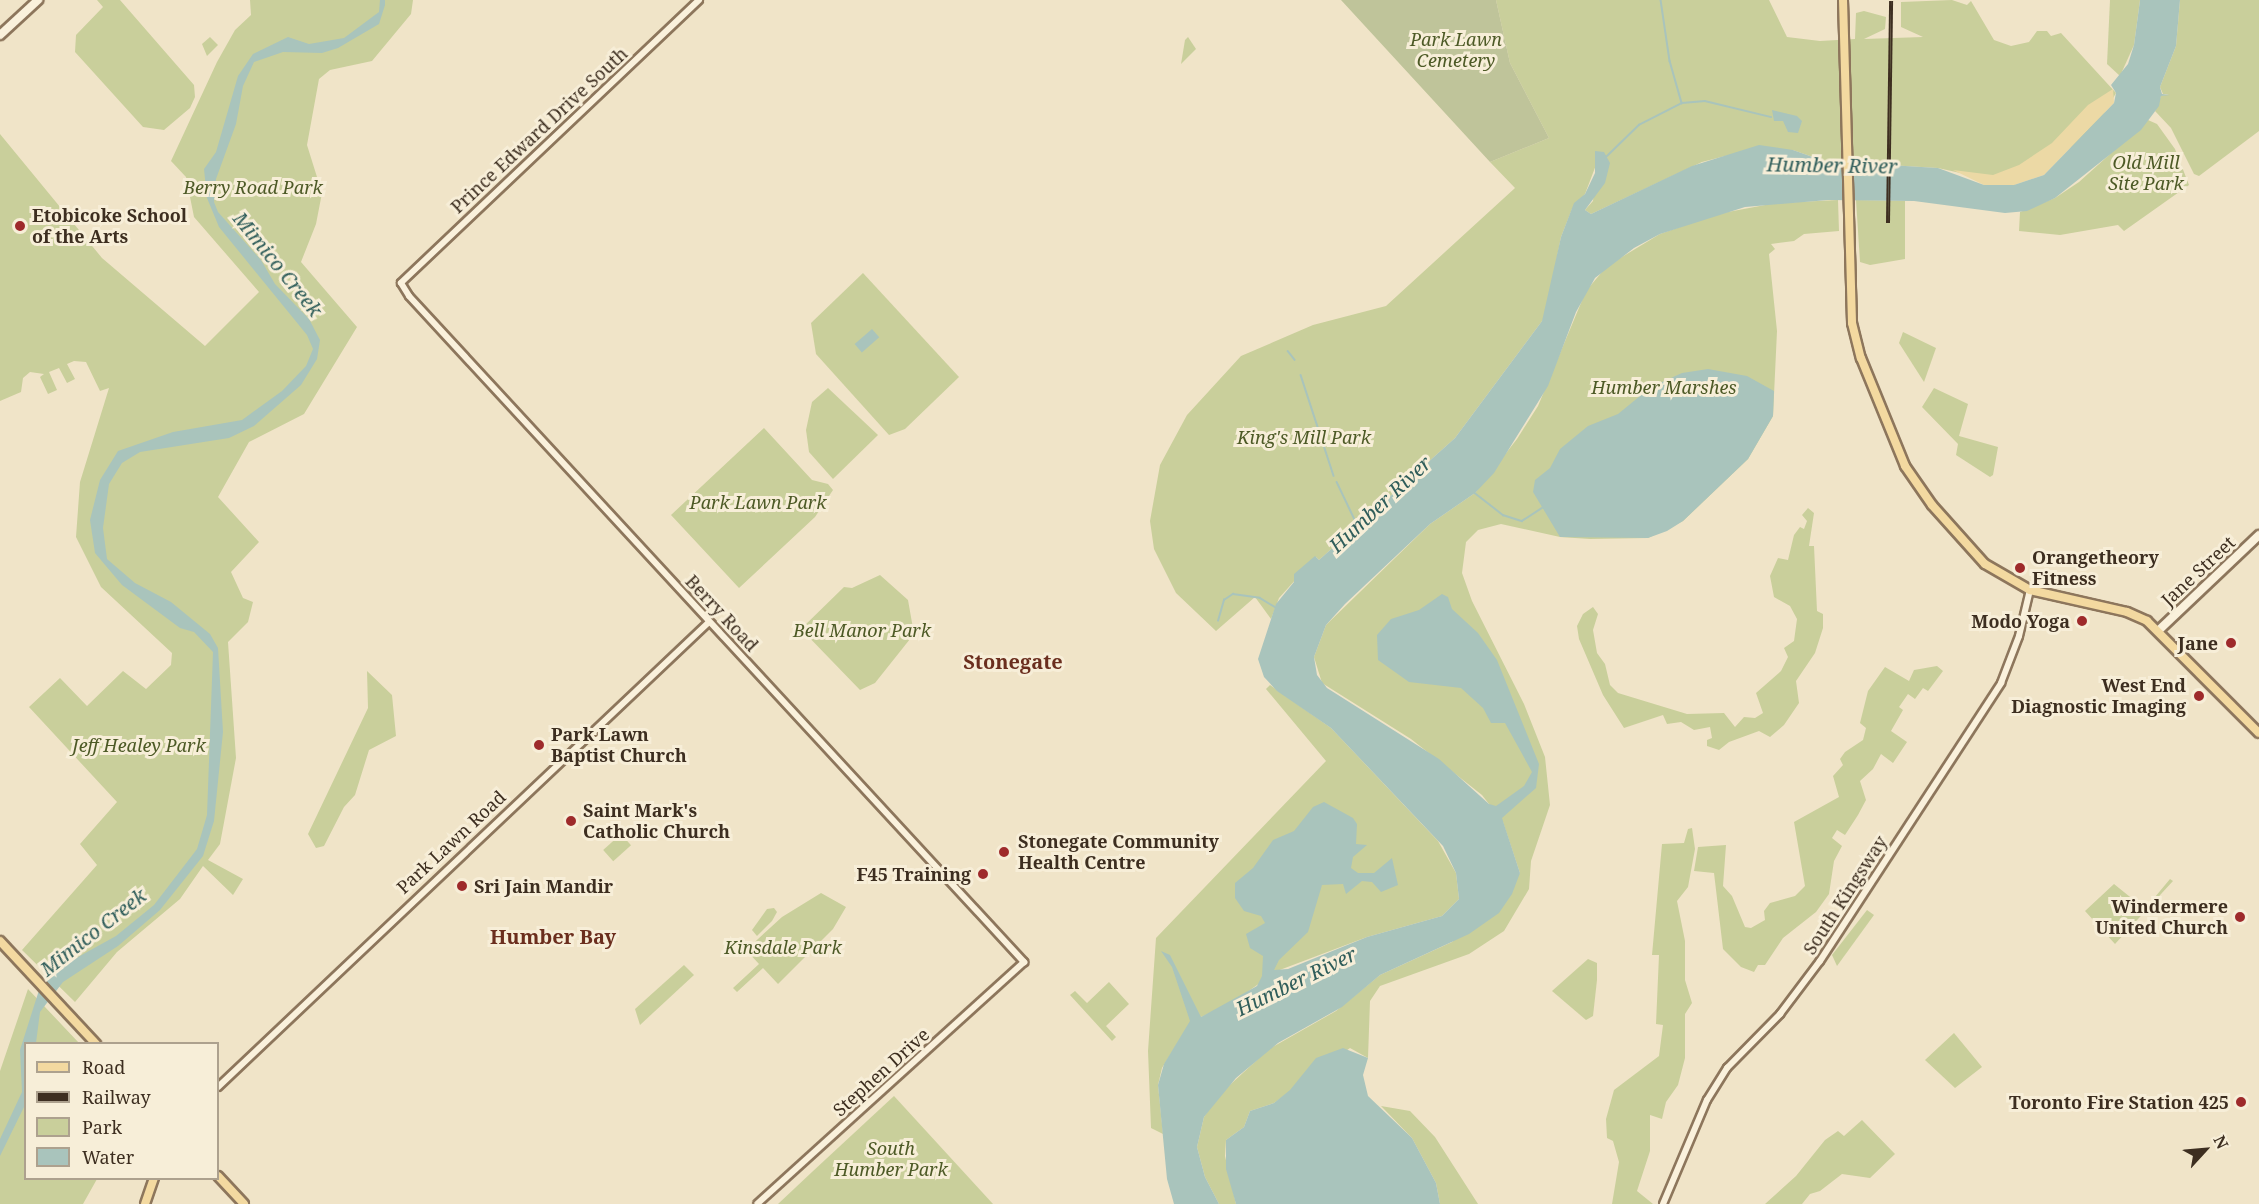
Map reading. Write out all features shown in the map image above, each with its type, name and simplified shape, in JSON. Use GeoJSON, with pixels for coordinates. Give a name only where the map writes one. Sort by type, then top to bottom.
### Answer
{"type":"FeatureCollection","features":[{"type":"Feature","properties":{"kind":"main road"},"geometry":{"type":"LineString","coordinates":[[0,35],[38,0]]}},
{"type":"Feature","properties":{"kind":"main road"},"geometry":{"type":"LineString","coordinates":[[1843,0],[1850,302],[1856,341],[1905,466],[1932,506],[1985,564],[2030,590],[2127,612],[2159,630],[2259,733]]}},
{"type":"Feature","properties":{"kind":"main road","name":"Jane Street"},"geometry":{"type":"LineString","coordinates":[[2159,630],[2259,536]]}},
{"type":"Feature","properties":{"kind":"main road"},"geometry":{"type":"LineString","coordinates":[[0,941],[94,1042]]}},
{"type":"Feature","properties":{"kind":"main road"},"geometry":{"type":"LineString","coordinates":[[219,1177],[244,1204]]}},
{"type":"Feature","properties":{"kind":"main road"},"geometry":{"type":"LineString","coordinates":[[145,1204],[154,1180]]}},
{"type":"Feature","properties":{"kind":"street","name":"Prince Edward Drive South"},"geometry":{"type":"LineString","coordinates":[[401,283],[699,0]]}},
{"type":"Feature","properties":{"kind":"street","name":"Berry Road"},"geometry":{"type":"LineString","coordinates":[[401,283],[409,296],[1024,962]]}},
{"type":"Feature","properties":{"kind":"street","name":"South Kingsway"},"geometry":{"type":"LineString","coordinates":[[1663,1204],[1707,1100],[1722,1076],[1746,1046],[1785,1008],[1820,961],[2001,683],[2019,636],[2030,590]]}},
{"type":"Feature","properties":{"kind":"street","name":"Park Lawn Road"},"geometry":{"type":"LineString","coordinates":[[219,1086],[709,622]]}},
{"type":"Feature","properties":{"kind":"street","name":"Stephen Drive"},"geometry":{"type":"LineString","coordinates":[[757,1204],[1024,962]]}},
{"type":"Feature","properties":{"kind":"green space"},"geometry":{"type":"Polygon","coordinates":[[[97,0],[120,0],[194,85],[195,97],[190,108],[164,130],[143,127],[75,52],[76,35],[103,7],[97,0]]]}},
{"type":"Feature","properties":{"kind":"green space"},"geometry":{"type":"Polygon","coordinates":[[[250,0],[413,0],[411,14],[372,61],[330,70],[319,79],[307,145],[322,193],[316,224],[301,262],[357,327],[304,414],[249,442],[218,497],[259,542],[231,572],[243,598],[253,602],[248,622],[228,642],[236,758],[220,844],[208,860],[243,879],[233,895],[203,866],[180,899],[117,952],[75,1002],[22,950],[97,865],[80,844],[117,802],[29,707],[60,678],[87,706],[123,671],[146,689],[171,665],[172,653],[101,587],[76,537],[80,482],[109,388],[100,391],[86,362],[74,361],[67,364],[75,379],[67,383],[59,368],[49,372],[57,390],[48,394],[40,377],[44,374],[30,372],[23,378],[21,392],[0,401],[0,134],[102,258],[205,346],[259,292],[194,217],[186,177],[171,161],[217,62],[235,30],[251,15],[250,0]]]}},
{"type":"Feature","properties":{"kind":"green space","name":"Park Lawn Cemetery"},"geometry":{"type":"Polygon","coordinates":[[[1341,0],[1496,0],[1510,63],[1549,138],[1490,162],[1341,0]]]}},
{"type":"Feature","properties":{"kind":"green space","name":"King's Mill Park"},"geometry":{"type":"Polygon","coordinates":[[[1496,0],[1769,0],[1787,37],[1820,41],[1855,39],[1856,13],[1864,11],[1886,17],[1885,29],[1864,39],[1923,37],[1901,27],[1901,2],[1952,0],[1967,5],[1971,1],[1994,40],[2011,46],[2029,42],[2037,31],[2047,31],[2051,36],[2061,33],[2116,93],[2102,117],[2079,142],[2014,185],[1938,168],[1824,161],[1793,150],[1725,156],[1702,162],[1591,214],[1585,210],[1593,201],[1596,165],[1585,194],[1572,209],[1561,237],[1545,317],[1455,438],[1319,560],[1316,557],[1279,598],[1271,619],[1255,597],[1216,631],[1176,593],[1154,549],[1150,521],[1160,465],[1187,415],[1241,356],[1313,325],[1386,306],[1515,188],[1490,162],[1549,138],[1510,63],[1496,0]]]}},
{"type":"Feature","properties":{"kind":"green space"},"geometry":{"type":"Polygon","coordinates":[[[2110,0],[2140,0],[2134,45],[2120,76],[2107,64],[2110,0]]]}},
{"type":"Feature","properties":{"kind":"green space"},"geometry":{"type":"Polygon","coordinates":[[[2180,0],[2259,0],[2259,131],[2199,176],[2194,174],[2171,128],[2155,111],[2161,96],[2169,94],[2163,94],[2160,87],[2176,46],[2180,0]]]}},
{"type":"Feature","properties":{"kind":"green space"},"geometry":{"type":"Polygon","coordinates":[[[210,37],[218,45],[207,56],[202,44],[210,37]]]}},
{"type":"Feature","properties":{"kind":"green space"},"geometry":{"type":"Polygon","coordinates":[[[1188,37],[1196,49],[1181,64],[1185,40],[1188,37]]]}},
{"type":"Feature","properties":{"kind":"green space","name":"Old Mill Site Park"},"geometry":{"type":"Polygon","coordinates":[[[2148,120],[2157,124],[2175,149],[2189,185],[2124,231],[2118,225],[2060,235],[2019,231],[2020,212],[2055,198],[2079,182],[2148,120]]]}},
{"type":"Feature","properties":{"kind":"green space","name":"Humber Marshes"},"geometry":{"type":"Polygon","coordinates":[[[1838,200],[1839,231],[1804,234],[1794,241],[1771,244],[1775,249],[1769,254],[1777,331],[1773,416],[1748,459],[1683,521],[1648,538],[1590,539],[1560,537],[1501,524],[1478,530],[1466,542],[1462,573],[1472,601],[1524,704],[1545,757],[1550,805],[1531,861],[1529,889],[1504,931],[1469,954],[1380,986],[1370,1001],[1368,1058],[1350,1048],[1274,1103],[1250,1111],[1244,1127],[1226,1140],[1225,1156],[1236,1204],[1219,1204],[1205,1177],[1197,1147],[1204,1117],[1220,1094],[1269,1049],[1336,1011],[1380,975],[1452,942],[1520,873],[1503,822],[1482,795],[1411,739],[1322,683],[1314,657],[1326,625],[1430,524],[1475,493],[1517,439],[1538,406],[1586,291],[1607,266],[1660,234],[1717,214],[1776,203],[1838,200]]]}},
{"type":"Feature","properties":{"kind":"green space"},"geometry":{"type":"Polygon","coordinates":[[[1856,200],[1905,201],[1905,259],[1870,265],[1860,262],[1856,200]]]}},
{"type":"Feature","properties":{"kind":"green space"},"geometry":{"type":"Polygon","coordinates":[[[863,273],[959,377],[905,429],[889,435],[816,354],[811,323],[863,273]]]}},
{"type":"Feature","properties":{"kind":"green space"},"geometry":{"type":"Polygon","coordinates":[[[1903,332],[1936,348],[1924,382],[1899,343],[1903,332]]]}},
{"type":"Feature","properties":{"kind":"green space"},"geometry":{"type":"Polygon","coordinates":[[[828,388],[878,435],[833,479],[809,452],[806,430],[812,402],[828,388]]]}},
{"type":"Feature","properties":{"kind":"green space"},"geometry":{"type":"Polygon","coordinates":[[[1934,388],[1968,404],[1959,436],[1998,447],[1993,475],[1990,477],[1956,455],[1958,444],[1922,407],[1934,388]]]}},
{"type":"Feature","properties":{"kind":"green space","name":"Park Lawn Park"},"geometry":{"type":"Polygon","coordinates":[[[764,428],[812,480],[828,484],[833,490],[815,517],[739,588],[671,515],[764,428]]]}},
{"type":"Feature","properties":{"kind":"green space"},"geometry":{"type":"Polygon","coordinates":[[[1808,508],[1814,513],[1809,546],[1814,546],[1817,611],[1823,614],[1823,628],[1815,653],[1796,681],[1799,703],[1784,725],[1770,737],[1759,731],[1729,742],[1719,750],[1707,746],[1707,740],[1712,738],[1710,727],[1694,730],[1681,722],[1667,724],[1663,715],[1624,728],[1603,695],[1579,639],[1577,626],[1583,614],[1593,607],[1598,614],[1593,630],[1597,653],[1605,664],[1610,685],[1618,693],[1687,714],[1724,713],[1735,727],[1744,717],[1755,718],[1763,713],[1756,693],[1781,671],[1788,657],[1784,648],[1794,641],[1797,619],[1790,606],[1774,597],[1770,576],[1778,558],[1788,560],[1794,535],[1800,527],[1804,529],[1807,521],[1802,515],[1808,508]]]}},
{"type":"Feature","properties":{"kind":"green space","name":"Bell Manor Park"},"geometry":{"type":"Polygon","coordinates":[[[880,575],[908,600],[914,634],[875,683],[860,690],[801,629],[844,587],[852,588],[880,575]]]}},
{"type":"Feature","properties":{"kind":"green space"},"geometry":{"type":"Polygon","coordinates":[[[1937,666],[1943,671],[1928,691],[1923,688],[1915,699],[1908,694],[1899,707],[1903,710],[1891,731],[1907,742],[1893,763],[1881,754],[1873,769],[1860,781],[1866,800],[1858,815],[1845,835],[1837,830],[1832,838],[1842,846],[1834,861],[1829,894],[1816,912],[1783,938],[1765,965],[1758,965],[1754,972],[1741,967],[1723,949],[1714,873],[1694,871],[1698,847],[1726,845],[1723,886],[1732,896],[1745,927],[1751,928],[1765,920],[1764,911],[1770,903],[1795,896],[1805,886],[1794,822],[1839,797],[1833,776],[1843,765],[1840,759],[1845,752],[1863,740],[1866,728],[1860,723],[1868,691],[1885,667],[1909,681],[1914,670],[1937,666]]]}},
{"type":"Feature","properties":{"kind":"green space"},"geometry":{"type":"Polygon","coordinates":[[[367,671],[392,695],[396,736],[369,750],[355,795],[344,807],[324,846],[316,848],[308,834],[368,708],[367,671]]]}},
{"type":"Feature","properties":{"kind":"green space"},"geometry":{"type":"Polygon","coordinates":[[[1270,685],[1331,728],[1438,841],[1456,873],[1459,899],[1442,916],[1367,937],[1277,971],[1233,1002],[1201,1017],[1183,1034],[1162,1068],[1158,1085],[1163,1134],[1151,1128],[1148,1051],[1156,938],[1326,761],[1266,689],[1270,685]]]}},
{"type":"Feature","properties":{"kind":"green space"},"geometry":{"type":"Polygon","coordinates":[[[1692,828],[1695,849],[1688,887],[1677,901],[1685,941],[1685,980],[1692,1003],[1685,1014],[1685,1058],[1678,1085],[1666,1102],[1662,1119],[1650,1115],[1650,1151],[1637,1191],[1653,1204],[1612,1204],[1619,1162],[1613,1141],[1607,1138],[1606,1119],[1614,1090],[1659,1056],[1663,1025],[1656,1024],[1659,955],[1652,955],[1662,844],[1684,843],[1688,829],[1692,828]]]}},
{"type":"Feature","properties":{"kind":"green space"},"geometry":{"type":"Polygon","coordinates":[[[621,834],[631,845],[613,861],[603,850],[621,834]]]}},
{"type":"Feature","properties":{"kind":"green space"},"geometry":{"type":"Polygon","coordinates":[[[2170,879],[2173,881],[2115,944],[2085,911],[2114,884],[2145,909],[2170,879]]]}},
{"type":"Feature","properties":{"kind":"green space","name":"Kinsdale Park"},"geometry":{"type":"Polygon","coordinates":[[[821,893],[846,907],[833,929],[778,984],[763,968],[737,992],[733,988],[759,964],[746,950],[782,917],[821,893]]]}},
{"type":"Feature","properties":{"kind":"green space"},"geometry":{"type":"Polygon","coordinates":[[[774,908],[777,912],[772,921],[757,936],[752,930],[767,909],[774,908]]]}},
{"type":"Feature","properties":{"kind":"green space"},"geometry":{"type":"Polygon","coordinates":[[[1867,910],[1874,915],[1837,966],[1832,955],[1867,910]]]}},
{"type":"Feature","properties":{"kind":"green space"},"geometry":{"type":"Polygon","coordinates":[[[1588,959],[1597,963],[1597,980],[1593,1016],[1586,1020],[1552,991],[1588,959]]]}},
{"type":"Feature","properties":{"kind":"green space"},"geometry":{"type":"Polygon","coordinates":[[[684,965],[694,975],[640,1025],[635,1009],[684,965]]]}},
{"type":"Feature","properties":{"kind":"green space"},"geometry":{"type":"Polygon","coordinates":[[[1109,982],[1129,1004],[1106,1026],[1116,1037],[1112,1041],[1070,995],[1075,991],[1087,1003],[1109,982]]]}},
{"type":"Feature","properties":{"kind":"green space"},"geometry":{"type":"Polygon","coordinates":[[[28,989],[78,1042],[24,1042],[24,1180],[96,1180],[83,1204],[0,1204],[0,1071],[28,989]]]}},
{"type":"Feature","properties":{"kind":"green space"},"geometry":{"type":"Polygon","coordinates":[[[1954,1033],[1982,1067],[1955,1088],[1925,1060],[1954,1033]]]}},
{"type":"Feature","properties":{"kind":"green space","name":"South Humber Park"},"geometry":{"type":"Polygon","coordinates":[[[894,1096],[993,1204],[778,1204],[812,1172],[894,1096]]]}},
{"type":"Feature","properties":{"kind":"green space"},"geometry":{"type":"Polygon","coordinates":[[[1381,1106],[1410,1111],[1435,1137],[1478,1204],[1440,1204],[1436,1183],[1412,1138],[1381,1106]]]}},
{"type":"Feature","properties":{"kind":"green space"},"geometry":{"type":"Polygon","coordinates":[[[1862,1120],[1895,1154],[1870,1178],[1842,1174],[1820,1191],[1810,1194],[1802,1204],[1765,1204],[1796,1176],[1825,1140],[1838,1131],[1844,1136],[1862,1120]]]}},
{"type":"Feature","properties":{"kind":"sand"},"geometry":{"type":"Polygon","coordinates":[[[2113,89],[2114,103],[2044,175],[2014,185],[1984,185],[1953,170],[1993,175],[2019,165],[2052,143],[2088,105],[2113,89]]]}},
{"type":"Feature","properties":{"kind":"water"},"geometry":{"type":"Polygon","coordinates":[[[380,0],[385,0],[379,24],[338,48],[322,53],[283,52],[254,62],[243,86],[236,124],[216,179],[214,202],[218,212],[261,260],[275,284],[309,319],[320,340],[317,359],[301,385],[254,426],[229,438],[140,452],[122,463],[109,484],[103,528],[107,559],[135,583],[171,602],[210,634],[218,648],[223,732],[214,821],[203,856],[160,910],[118,946],[63,982],[40,1012],[36,1042],[24,1042],[24,1107],[0,1156],[0,1139],[22,1092],[20,1050],[40,987],[51,972],[116,936],[154,905],[197,849],[207,815],[213,652],[194,632],[180,628],[122,585],[95,553],[90,520],[100,480],[118,451],[173,432],[242,420],[282,391],[306,366],[313,349],[307,335],[219,227],[207,198],[204,169],[216,152],[238,76],[253,54],[288,37],[309,44],[344,38],[379,12],[380,0]]]}},
{"type":"Feature","properties":{"kind":"water","name":"Humber River"},"geometry":{"type":"Polygon","coordinates":[[[2140,0],[2180,0],[2176,46],[2160,87],[2162,94],[2170,95],[2161,96],[2159,106],[2141,130],[2055,198],[2027,211],[2005,213],[1914,201],[1828,200],[1745,207],[1660,234],[1634,248],[1595,278],[1576,312],[1548,386],[1494,473],[1475,493],[1430,524],[1345,604],[1326,625],[1314,657],[1317,675],[1327,688],[1439,759],[1489,804],[1496,806],[1524,786],[1532,772],[1505,723],[1491,723],[1483,708],[1461,688],[1409,682],[1378,660],[1377,635],[1391,619],[1419,610],[1442,594],[1448,597],[1452,609],[1478,633],[1497,660],[1539,764],[1536,788],[1502,818],[1520,873],[1512,894],[1499,913],[1469,934],[1380,975],[1342,1007],[1278,1043],[1236,1078],[1204,1117],[1197,1147],[1205,1177],[1219,1204],[1174,1204],[1167,1179],[1158,1085],[1164,1064],[1190,1021],[1172,967],[1161,951],[1170,955],[1201,1017],[1257,986],[1262,976],[1263,956],[1250,948],[1246,934],[1265,923],[1261,916],[1244,911],[1235,898],[1235,883],[1253,868],[1273,840],[1294,831],[1313,807],[1324,802],[1353,818],[1357,824],[1356,844],[1367,845],[1353,857],[1351,868],[1358,873],[1374,873],[1392,858],[1398,885],[1381,892],[1372,882],[1362,881],[1346,894],[1343,884],[1322,885],[1308,932],[1279,960],[1274,970],[1288,969],[1367,937],[1442,916],[1459,899],[1456,873],[1443,846],[1331,728],[1277,691],[1264,677],[1258,659],[1276,604],[1294,582],[1294,574],[1315,556],[1319,560],[1455,438],[1542,321],[1561,237],[1574,203],[1585,194],[1595,173],[1595,151],[1604,152],[1610,163],[1605,183],[1585,210],[1591,214],[1692,166],[1759,145],[1793,150],[1824,161],[1938,168],[1984,185],[2014,185],[2044,175],[2114,103],[2116,93],[2111,85],[2128,64],[2134,45],[2140,0]]]}},
{"type":"Feature","properties":{"kind":"water"},"geometry":{"type":"Polygon","coordinates":[[[1772,110],[1797,116],[1802,121],[1798,133],[1788,132],[1783,121],[1774,121],[1772,110]]]}},
{"type":"Feature","properties":{"kind":"water"},"geometry":{"type":"Polygon","coordinates":[[[872,329],[879,337],[862,352],[855,344],[872,329]]]}},
{"type":"Feature","properties":{"kind":"water"},"geometry":{"type":"Polygon","coordinates":[[[1708,369],[1747,376],[1774,391],[1773,416],[1748,459],[1683,521],[1667,531],[1648,538],[1560,537],[1533,492],[1535,480],[1550,468],[1560,449],[1588,426],[1618,414],[1651,387],[1682,373],[1708,369]]]}},
{"type":"Feature","properties":{"kind":"water"},"geometry":{"type":"Polygon","coordinates":[[[1343,1048],[1368,1058],[1363,1075],[1368,1096],[1412,1138],[1436,1183],[1440,1204],[1236,1204],[1226,1169],[1226,1140],[1244,1127],[1250,1111],[1274,1103],[1290,1090],[1316,1058],[1343,1048]]]}},
{"type":"Feature","properties":{"kind":"waterway"},"geometry":{"type":"LineString","coordinates":[[1661,0],[1670,61],[1682,103]]}},
{"type":"Feature","properties":{"kind":"waterway"},"geometry":{"type":"LineString","coordinates":[[1606,157],[1639,125],[1682,103],[1705,101],[1771,117]]}},
{"type":"Feature","properties":{"kind":"waterway"},"geometry":{"type":"LineString","coordinates":[[1288,351],[1295,360]]}},
{"type":"Feature","properties":{"kind":"waterway"},"geometry":{"type":"LineString","coordinates":[[1301,375],[1334,476]]}},
{"type":"Feature","properties":{"kind":"waterway","name":"Humber River"},"geometry":{"type":"LineString","coordinates":[[1337,482],[1357,524]]}},
{"type":"Feature","properties":{"kind":"waterway"},"geometry":{"type":"LineString","coordinates":[[1475,493],[1503,515],[1522,521],[1542,508]]}},
{"type":"Feature","properties":{"kind":"waterway"},"geometry":{"type":"LineString","coordinates":[[1218,621],[1224,600],[1233,594],[1260,598],[1275,607]]}},
{"type":"Feature","properties":{"kind":"railway"},"geometry":{"type":"LineString","coordinates":[[1888,223],[1891,1]]}},
{"type":"Feature","properties":{"kind":"place","name":"Etobicoke School of the Arts"},"geometry":{"type":"Point","coordinates":[20,226]}},
{"type":"Feature","properties":{"kind":"place","name":"Orangetheory Fitness"},"geometry":{"type":"Point","coordinates":[2020,568]}},
{"type":"Feature","properties":{"kind":"place","name":"Modo Yoga"},"geometry":{"type":"Point","coordinates":[2082,621]}},
{"type":"Feature","properties":{"kind":"place","name":"Jane"},"geometry":{"type":"Point","coordinates":[2231,643]}},
{"type":"Feature","properties":{"kind":"place","name":"West End Diagnostic Imaging"},"geometry":{"type":"Point","coordinates":[2199,696]}},
{"type":"Feature","properties":{"kind":"place","name":"Park Lawn Baptist Church"},"geometry":{"type":"Point","coordinates":[539,745]}},
{"type":"Feature","properties":{"kind":"place","name":"Saint Mark's Catholic Church"},"geometry":{"type":"Point","coordinates":[571,821]}},
{"type":"Feature","properties":{"kind":"place","name":"Stonegate Community Health Centre"},"geometry":{"type":"Point","coordinates":[1004,852]}},
{"type":"Feature","properties":{"kind":"place","name":"F45 Training"},"geometry":{"type":"Point","coordinates":[983,874]}},
{"type":"Feature","properties":{"kind":"place","name":"Sri Jain Mandir"},"geometry":{"type":"Point","coordinates":[462,886]}},
{"type":"Feature","properties":{"kind":"place","name":"Windermere United Church"},"geometry":{"type":"Point","coordinates":[2240,917]}},
{"type":"Feature","properties":{"kind":"place","name":"Toronto Fire Station 425"},"geometry":{"type":"Point","coordinates":[2241,1102]}},
{"type":"Feature","properties":{"kind":"district","name":"Stonegate"},"geometry":{"type":"Point","coordinates":[1013,661]}},
{"type":"Feature","properties":{"kind":"district","name":"Humber Bay"},"geometry":{"type":"Point","coordinates":[553,936]}},
{"type":"Feature","properties":{"kind":"park label","name":"Berry Road Park"},"geometry":{"type":"Point","coordinates":[253,187]}},
{"type":"Feature","properties":{"kind":"park label","name":"Jeff Healey Park"},"geometry":{"type":"Point","coordinates":[139,745]}},
{"type":"Feature","properties":{"kind":"water label","name":"Mimico Creek"},"geometry":{"type":"Point","coordinates":[278,264]}},
{"type":"Feature","properties":{"kind":"water label","name":"Mimico Creek"},"geometry":{"type":"Point","coordinates":[93,932]}}]}
